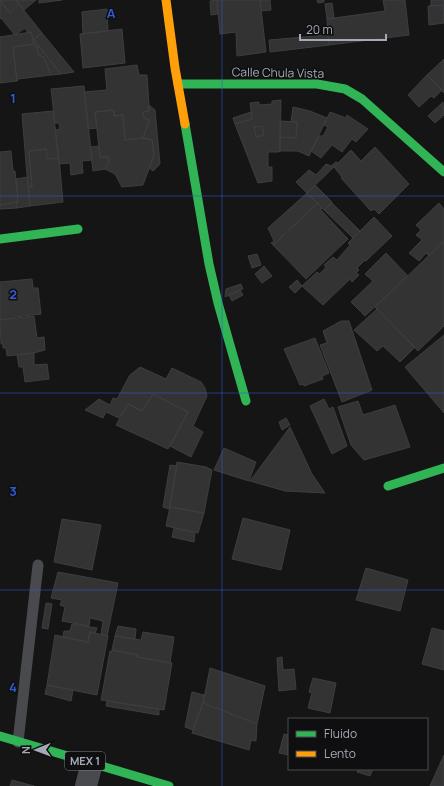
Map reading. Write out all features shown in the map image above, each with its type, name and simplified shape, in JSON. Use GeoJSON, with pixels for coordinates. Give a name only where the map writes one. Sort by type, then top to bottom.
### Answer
{"type":"FeatureCollection","features":[{"type":"Feature","properties":{"kind":"street"},"geometry":{"type":"LineString","coordinates":[[166,0],[178,84],[209,264],[218,303],[246,401]]}},
{"type":"Feature","properties":{"kind":"street","name":"Calle Chula Vista"},"geometry":{"type":"LineString","coordinates":[[178,84],[317,84],[345,89],[362,99],[444,172]]}},
{"type":"Feature","properties":{"kind":"street"},"geometry":{"type":"LineString","coordinates":[[0,238],[78,229]]}},
{"type":"Feature","properties":{"kind":"street"},"geometry":{"type":"LineString","coordinates":[[388,486],[444,468]]}},
{"type":"Feature","properties":{"kind":"street","name":"MEX 1"},"geometry":{"type":"LineString","coordinates":[[0,736],[169,786]]}},
{"type":"Feature","properties":{"kind":"street"},"geometry":{"type":"LineString","coordinates":[[86,786],[92,763]]}},
{"type":"Feature","properties":{"kind":"lane"},"geometry":{"type":"LineString","coordinates":[[18,742],[38,565]]}},
{"type":"Feature","properties":{"kind":"building"},"geometry":{"type":"Polygon","coordinates":[[[0,0],[10,13],[19,4],[42,33],[33,40],[31,32],[28,33],[25,28],[15,35],[1,18],[0,19],[0,0]]]}},
{"type":"Feature","properties":{"kind":"building"},"geometry":{"type":"Polygon","coordinates":[[[0,0],[16,0],[19,4],[10,13],[0,0]]]}},
{"type":"Feature","properties":{"kind":"building"},"geometry":{"type":"Polygon","coordinates":[[[16,0],[36,0],[24,10],[16,0]]]}},
{"type":"Feature","properties":{"kind":"building"},"geometry":{"type":"Polygon","coordinates":[[[39,0],[62,0],[39,3],[39,0]]]}},
{"type":"Feature","properties":{"kind":"building"},"geometry":{"type":"Polygon","coordinates":[[[217,0],[260,0],[266,52],[237,56],[236,32],[220,34],[217,0]]]}},
{"type":"Feature","properties":{"kind":"building"},"geometry":{"type":"Polygon","coordinates":[[[217,0],[218,14],[211,15],[210,1],[217,0]]]}},
{"type":"Feature","properties":{"kind":"building"},"geometry":{"type":"Polygon","coordinates":[[[260,0],[270,0],[271,10],[261,11],[260,0]]]}},
{"type":"Feature","properties":{"kind":"building"},"geometry":{"type":"Polygon","coordinates":[[[317,0],[324,0],[324,2],[318,3],[317,0]]]}},
{"type":"Feature","properties":{"kind":"building"},"geometry":{"type":"Polygon","coordinates":[[[383,0],[405,0],[409,35],[329,45],[327,19],[385,11],[383,0]]]}},
{"type":"Feature","properties":{"kind":"building"},"geometry":{"type":"Polygon","coordinates":[[[431,0],[444,0],[444,10],[443,5],[431,6],[431,0]]]}},
{"type":"Feature","properties":{"kind":"building"},"geometry":{"type":"Polygon","coordinates":[[[332,3],[334,18],[327,19],[325,4],[332,3]]]}},
{"type":"Feature","properties":{"kind":"building"},"geometry":{"type":"Polygon","coordinates":[[[443,5],[444,23],[429,25],[428,6],[443,5]]]}},
{"type":"Feature","properties":{"kind":"building"},"geometry":{"type":"Polygon","coordinates":[[[107,9],[108,31],[83,34],[82,12],[107,9]]]}},
{"type":"Feature","properties":{"kind":"building"},"geometry":{"type":"Polygon","coordinates":[[[122,29],[125,63],[83,68],[80,34],[122,29]]]}},
{"type":"Feature","properties":{"kind":"building"},"geometry":{"type":"Polygon","coordinates":[[[31,32],[34,44],[13,47],[17,81],[0,83],[0,37],[31,32]]]}},
{"type":"Feature","properties":{"kind":"building"},"geometry":{"type":"Polygon","coordinates":[[[42,33],[74,72],[61,74],[34,40],[42,33]]]}},
{"type":"Feature","properties":{"kind":"building"},"geometry":{"type":"Polygon","coordinates":[[[328,35],[329,45],[270,52],[269,40],[328,35]]]}},
{"type":"Feature","properties":{"kind":"building"},"geometry":{"type":"Polygon","coordinates":[[[33,40],[61,74],[51,75],[44,57],[38,55],[37,46],[35,47],[33,40]]]}},
{"type":"Feature","properties":{"kind":"building"},"geometry":{"type":"Polygon","coordinates":[[[34,44],[35,47],[37,46],[38,55],[44,57],[51,75],[18,79],[17,81],[13,47],[34,44]]]}},
{"type":"Feature","properties":{"kind":"building"},"geometry":{"type":"Polygon","coordinates":[[[444,59],[444,93],[427,75],[444,59]]]}},
{"type":"Feature","properties":{"kind":"building"},"geometry":{"type":"Polygon","coordinates":[[[137,65],[139,75],[147,75],[149,111],[143,112],[144,118],[149,120],[143,138],[125,140],[123,115],[114,116],[114,110],[95,112],[97,128],[88,129],[84,92],[107,90],[105,69],[137,65]]]}},
{"type":"Feature","properties":{"kind":"building"},"geometry":{"type":"Polygon","coordinates":[[[427,75],[442,90],[434,98],[431,96],[419,107],[408,95],[427,75]]]}},
{"type":"Feature","properties":{"kind":"building"},"geometry":{"type":"Polygon","coordinates":[[[84,86],[92,160],[82,161],[83,173],[71,175],[70,163],[59,164],[55,130],[60,129],[59,123],[55,123],[51,89],[84,86]]]}},
{"type":"Feature","properties":{"kind":"building"},"geometry":{"type":"Polygon","coordinates":[[[281,100],[280,151],[268,152],[268,167],[272,167],[272,181],[258,183],[235,124],[252,119],[250,103],[259,102],[259,105],[272,104],[272,101],[281,100]],[[262,126],[254,127],[256,137],[264,135],[262,126]]]}},
{"type":"Feature","properties":{"kind":"building"},"geometry":{"type":"Polygon","coordinates":[[[443,102],[444,115],[435,123],[428,116],[443,102]]]}},
{"type":"Feature","properties":{"kind":"building"},"geometry":{"type":"Polygon","coordinates":[[[149,105],[155,110],[160,164],[153,171],[149,168],[154,155],[152,140],[143,138],[149,120],[144,118],[143,112],[149,111],[149,105]]]}},
{"type":"Feature","properties":{"kind":"building"},"geometry":{"type":"Polygon","coordinates":[[[293,107],[310,111],[327,118],[309,156],[298,151],[280,151],[280,137],[296,138],[297,122],[291,122],[293,107]]]}},
{"type":"Feature","properties":{"kind":"building"},"geometry":{"type":"Polygon","coordinates":[[[114,110],[114,116],[123,115],[125,140],[142,138],[152,140],[154,155],[143,185],[122,187],[115,174],[105,169],[109,162],[108,157],[100,157],[95,112],[114,110]]]}},
{"type":"Feature","properties":{"kind":"building"},"geometry":{"type":"Polygon","coordinates":[[[53,111],[59,158],[47,159],[46,149],[29,151],[32,187],[28,187],[22,114],[53,111]]]}},
{"type":"Feature","properties":{"kind":"building"},"geometry":{"type":"Polygon","coordinates":[[[251,112],[252,119],[235,124],[233,118],[251,112]]]}},
{"type":"Feature","properties":{"kind":"building"},"geometry":{"type":"Polygon","coordinates":[[[330,112],[346,118],[347,115],[368,129],[356,142],[352,139],[342,152],[332,145],[321,158],[311,151],[319,136],[323,136],[328,127],[324,125],[330,112]]]}},
{"type":"Feature","properties":{"kind":"building"},"geometry":{"type":"Polygon","coordinates":[[[280,121],[297,122],[296,138],[280,137],[280,121]]]}},
{"type":"Feature","properties":{"kind":"building"},"geometry":{"type":"Polygon","coordinates":[[[262,126],[264,135],[256,137],[254,127],[262,126]]]}},
{"type":"Feature","properties":{"kind":"building"},"geometry":{"type":"Polygon","coordinates":[[[99,146],[100,157],[108,157],[109,162],[105,169],[93,171],[90,147],[99,146]]]}},
{"type":"Feature","properties":{"kind":"building"},"geometry":{"type":"Polygon","coordinates":[[[375,147],[409,184],[379,214],[374,209],[371,211],[341,178],[342,177],[334,167],[351,150],[361,161],[375,147]]]}},
{"type":"Feature","properties":{"kind":"building"},"geometry":{"type":"Polygon","coordinates":[[[46,149],[47,159],[59,158],[63,202],[30,206],[28,187],[32,187],[29,151],[46,149]]]}},
{"type":"Feature","properties":{"kind":"building"},"geometry":{"type":"Polygon","coordinates":[[[11,151],[13,171],[15,171],[18,202],[0,205],[0,152],[11,151]]]}},
{"type":"Feature","properties":{"kind":"building"},"geometry":{"type":"Polygon","coordinates":[[[336,162],[338,163],[307,193],[296,182],[309,170],[316,175],[326,164],[331,166],[336,162]]]}},
{"type":"Feature","properties":{"kind":"building"},"geometry":{"type":"Polygon","coordinates":[[[28,177],[30,206],[17,208],[16,202],[18,202],[16,179],[28,177]]]}},
{"type":"Feature","properties":{"kind":"building"},"geometry":{"type":"Polygon","coordinates":[[[315,185],[332,202],[324,210],[307,193],[315,185]]]}},
{"type":"Feature","properties":{"kind":"building"},"geometry":{"type":"Polygon","coordinates":[[[307,193],[318,203],[273,245],[271,243],[274,241],[268,228],[307,193]]]}},
{"type":"Feature","properties":{"kind":"building"},"geometry":{"type":"Polygon","coordinates":[[[16,202],[17,208],[0,209],[0,205],[16,202]]]}},
{"type":"Feature","properties":{"kind":"building"},"geometry":{"type":"Polygon","coordinates":[[[318,203],[322,208],[320,209],[348,239],[306,279],[273,245],[318,203]]]}},
{"type":"Feature","properties":{"kind":"building"},"geometry":{"type":"Polygon","coordinates":[[[332,203],[360,231],[353,238],[324,210],[332,203]]]}},
{"type":"Feature","properties":{"kind":"building"},"geometry":{"type":"Polygon","coordinates":[[[439,203],[444,209],[444,241],[429,256],[426,253],[419,261],[409,253],[422,240],[416,235],[421,230],[416,225],[439,203]]]}},
{"type":"Feature","properties":{"kind":"building"},"geometry":{"type":"Polygon","coordinates":[[[374,217],[392,236],[357,268],[359,270],[356,273],[359,275],[352,282],[350,279],[323,305],[302,286],[317,272],[320,274],[326,267],[324,265],[333,257],[337,260],[350,245],[348,243],[374,217]]]}},
{"type":"Feature","properties":{"kind":"building"},"geometry":{"type":"Polygon","coordinates":[[[444,241],[444,326],[418,351],[375,307],[444,241]]]}},
{"type":"Feature","properties":{"kind":"building"},"geometry":{"type":"Polygon","coordinates":[[[386,253],[408,276],[365,316],[351,302],[373,281],[365,274],[386,253]]]}},
{"type":"Feature","properties":{"kind":"building"},"geometry":{"type":"Polygon","coordinates":[[[257,254],[261,265],[252,268],[248,256],[257,254]]]}},
{"type":"Feature","properties":{"kind":"building"},"geometry":{"type":"Polygon","coordinates":[[[264,266],[272,276],[262,283],[255,274],[264,266]]]}},
{"type":"Feature","properties":{"kind":"building"},"geometry":{"type":"Polygon","coordinates":[[[32,279],[33,288],[38,288],[41,314],[0,320],[0,282],[32,279]]]}},
{"type":"Feature","properties":{"kind":"building"},"geometry":{"type":"Polygon","coordinates":[[[297,280],[302,286],[295,293],[289,287],[297,280]]]}},
{"type":"Feature","properties":{"kind":"building"},"geometry":{"type":"Polygon","coordinates":[[[241,284],[243,289],[225,297],[226,289],[241,284]]]}},
{"type":"Feature","properties":{"kind":"building"},"geometry":{"type":"Polygon","coordinates":[[[240,290],[243,295],[232,301],[229,295],[240,290]]]}},
{"type":"Feature","properties":{"kind":"building"},"geometry":{"type":"Polygon","coordinates":[[[377,309],[415,347],[400,362],[383,346],[377,351],[354,330],[377,309]]]}},
{"type":"Feature","properties":{"kind":"building"},"geometry":{"type":"Polygon","coordinates":[[[34,316],[37,338],[44,337],[45,350],[34,353],[7,356],[6,348],[3,348],[3,344],[1,344],[0,320],[34,316]]]}},
{"type":"Feature","properties":{"kind":"building"},"geometry":{"type":"Polygon","coordinates":[[[341,321],[349,321],[372,390],[342,402],[320,345],[327,343],[323,331],[341,321]]]}},
{"type":"Feature","properties":{"kind":"building"},"geometry":{"type":"Polygon","coordinates":[[[444,335],[444,413],[405,367],[444,335]]]}},
{"type":"Feature","properties":{"kind":"building"},"geometry":{"type":"Polygon","coordinates":[[[315,338],[329,373],[322,376],[323,379],[304,386],[303,384],[300,385],[284,349],[315,338]]]}},
{"type":"Feature","properties":{"kind":"building"},"geometry":{"type":"Polygon","coordinates":[[[34,353],[34,365],[47,364],[49,379],[25,382],[23,367],[19,367],[17,355],[34,353]]]}},
{"type":"Feature","properties":{"kind":"building"},"geometry":{"type":"Polygon","coordinates":[[[140,367],[166,379],[172,368],[201,382],[205,388],[207,396],[193,426],[203,432],[191,457],[170,446],[188,412],[153,394],[142,411],[128,404],[119,418],[106,412],[103,418],[85,410],[99,399],[110,405],[113,398],[117,399],[130,375],[140,367]]]}},
{"type":"Feature","properties":{"kind":"building"},"geometry":{"type":"Polygon","coordinates":[[[153,394],[188,412],[168,449],[116,425],[128,404],[142,411],[153,394]]]}},
{"type":"Feature","properties":{"kind":"building"},"geometry":{"type":"Polygon","coordinates":[[[324,399],[329,409],[333,407],[347,446],[332,454],[310,406],[324,399]]]}},
{"type":"Feature","properties":{"kind":"building"},"geometry":{"type":"Polygon","coordinates":[[[358,401],[363,415],[395,405],[410,447],[364,460],[351,445],[338,407],[358,401]]]}},
{"type":"Feature","properties":{"kind":"building"},"geometry":{"type":"Polygon","coordinates":[[[286,418],[290,425],[282,430],[279,422],[286,418]]]}},
{"type":"Feature","properties":{"kind":"building"},"geometry":{"type":"Polygon","coordinates":[[[290,427],[312,474],[325,493],[285,491],[250,481],[290,427]]]}},
{"type":"Feature","properties":{"kind":"building"},"geometry":{"type":"Polygon","coordinates":[[[224,448],[256,462],[249,481],[214,470],[224,448]]]}},
{"type":"Feature","properties":{"kind":"building"},"geometry":{"type":"Polygon","coordinates":[[[177,462],[206,467],[212,470],[204,513],[170,507],[177,462]]]}},
{"type":"Feature","properties":{"kind":"building"},"geometry":{"type":"Polygon","coordinates":[[[170,465],[177,466],[169,509],[163,507],[170,465]]]}},
{"type":"Feature","properties":{"kind":"building"},"geometry":{"type":"Polygon","coordinates":[[[170,507],[204,513],[198,533],[166,526],[170,507]]]}},
{"type":"Feature","properties":{"kind":"building"},"geometry":{"type":"Polygon","coordinates":[[[243,518],[290,530],[281,570],[232,559],[243,518]]]}},
{"type":"Feature","properties":{"kind":"building"},"geometry":{"type":"Polygon","coordinates":[[[62,519],[101,525],[92,570],[54,562],[62,519]]]}},
{"type":"Feature","properties":{"kind":"building"},"geometry":{"type":"Polygon","coordinates":[[[174,528],[195,532],[194,542],[172,537],[174,528]]]}},
{"type":"Feature","properties":{"kind":"building"},"geometry":{"type":"Polygon","coordinates":[[[366,568],[408,580],[400,611],[356,600],[366,568]]]}},
{"type":"Feature","properties":{"kind":"building"},"geometry":{"type":"Polygon","coordinates":[[[58,572],[118,583],[107,636],[101,635],[103,621],[90,618],[89,626],[62,621],[65,607],[60,605],[62,600],[51,598],[58,572]]]}},
{"type":"Feature","properties":{"kind":"building"},"geometry":{"type":"Polygon","coordinates":[[[46,603],[52,604],[48,629],[42,628],[46,603]]]}},
{"type":"Feature","properties":{"kind":"building"},"geometry":{"type":"Polygon","coordinates":[[[72,624],[97,628],[95,633],[90,632],[88,642],[63,637],[64,631],[70,631],[72,624]]]}},
{"type":"Feature","properties":{"kind":"building"},"geometry":{"type":"Polygon","coordinates":[[[118,626],[136,629],[135,639],[115,636],[118,626]]]}},
{"type":"Feature","properties":{"kind":"building"},"geometry":{"type":"Polygon","coordinates":[[[432,628],[444,631],[444,670],[422,664],[432,628]]]}},
{"type":"Feature","properties":{"kind":"building"},"geometry":{"type":"Polygon","coordinates":[[[90,632],[108,636],[97,695],[47,685],[55,635],[88,642],[90,632]]]}},
{"type":"Feature","properties":{"kind":"building"},"geometry":{"type":"Polygon","coordinates":[[[143,632],[174,637],[170,663],[137,657],[138,655],[112,650],[115,636],[141,640],[143,632]]]}},
{"type":"Feature","properties":{"kind":"building"},"geometry":{"type":"Polygon","coordinates":[[[112,650],[138,655],[137,657],[172,663],[164,710],[101,700],[110,651],[112,652],[112,650]]]}},
{"type":"Feature","properties":{"kind":"building"},"geometry":{"type":"Polygon","coordinates":[[[282,657],[283,670],[294,669],[296,689],[279,691],[277,658],[282,657]]]}},
{"type":"Feature","properties":{"kind":"building"},"geometry":{"type":"Polygon","coordinates":[[[210,668],[265,686],[257,724],[203,703],[210,668]]]}},
{"type":"Feature","properties":{"kind":"building"},"geometry":{"type":"Polygon","coordinates":[[[313,678],[336,683],[330,713],[308,708],[312,693],[309,692],[313,678]]]}},
{"type":"Feature","properties":{"kind":"building"},"geometry":{"type":"Polygon","coordinates":[[[47,685],[73,690],[71,701],[45,694],[47,685]]]}},
{"type":"Feature","properties":{"kind":"building"},"geometry":{"type":"Polygon","coordinates":[[[192,692],[204,695],[203,703],[193,730],[185,727],[192,692]]]}},
{"type":"Feature","properties":{"kind":"building"},"geometry":{"type":"Polygon","coordinates":[[[107,701],[159,709],[159,715],[106,706],[107,701]]]}},
{"type":"Feature","properties":{"kind":"building"},"geometry":{"type":"Polygon","coordinates":[[[203,703],[257,724],[256,741],[251,740],[249,750],[192,733],[203,703]]]}},
{"type":"Feature","properties":{"kind":"building"},"geometry":{"type":"Polygon","coordinates":[[[284,734],[288,735],[288,755],[279,753],[284,734]]]}},
{"type":"Feature","properties":{"kind":"building"},"geometry":{"type":"Polygon","coordinates":[[[444,755],[444,786],[430,786],[444,755]]]}},
{"type":"Feature","properties":{"kind":"building"},"geometry":{"type":"Polygon","coordinates":[[[358,770],[373,770],[370,776],[357,772],[358,770]]]}},
{"type":"Feature","properties":{"kind":"building"},"geometry":{"type":"Polygon","coordinates":[[[12,780],[34,786],[10,786],[12,780]]]}},
{"type":"Feature","properties":{"kind":"traffic: fast"},"geometry":{"type":"LineString","coordinates":[[178,84],[317,84],[345,89],[362,99],[444,172]]}},
{"type":"Feature","properties":{"kind":"traffic: fast"},"geometry":{"type":"LineString","coordinates":[[185,124],[209,264],[218,303],[246,401]]}},
{"type":"Feature","properties":{"kind":"traffic: fast"},"geometry":{"type":"LineString","coordinates":[[0,239],[78,229]]}},
{"type":"Feature","properties":{"kind":"traffic: fast"},"geometry":{"type":"LineString","coordinates":[[388,486],[444,468]]}},
{"type":"Feature","properties":{"kind":"traffic: fast"},"geometry":{"type":"LineString","coordinates":[[0,736],[169,786]]}},
{"type":"Feature","properties":{"kind":"traffic: slow"},"geometry":{"type":"LineString","coordinates":[[166,0],[175,68],[185,124]]}}]}
